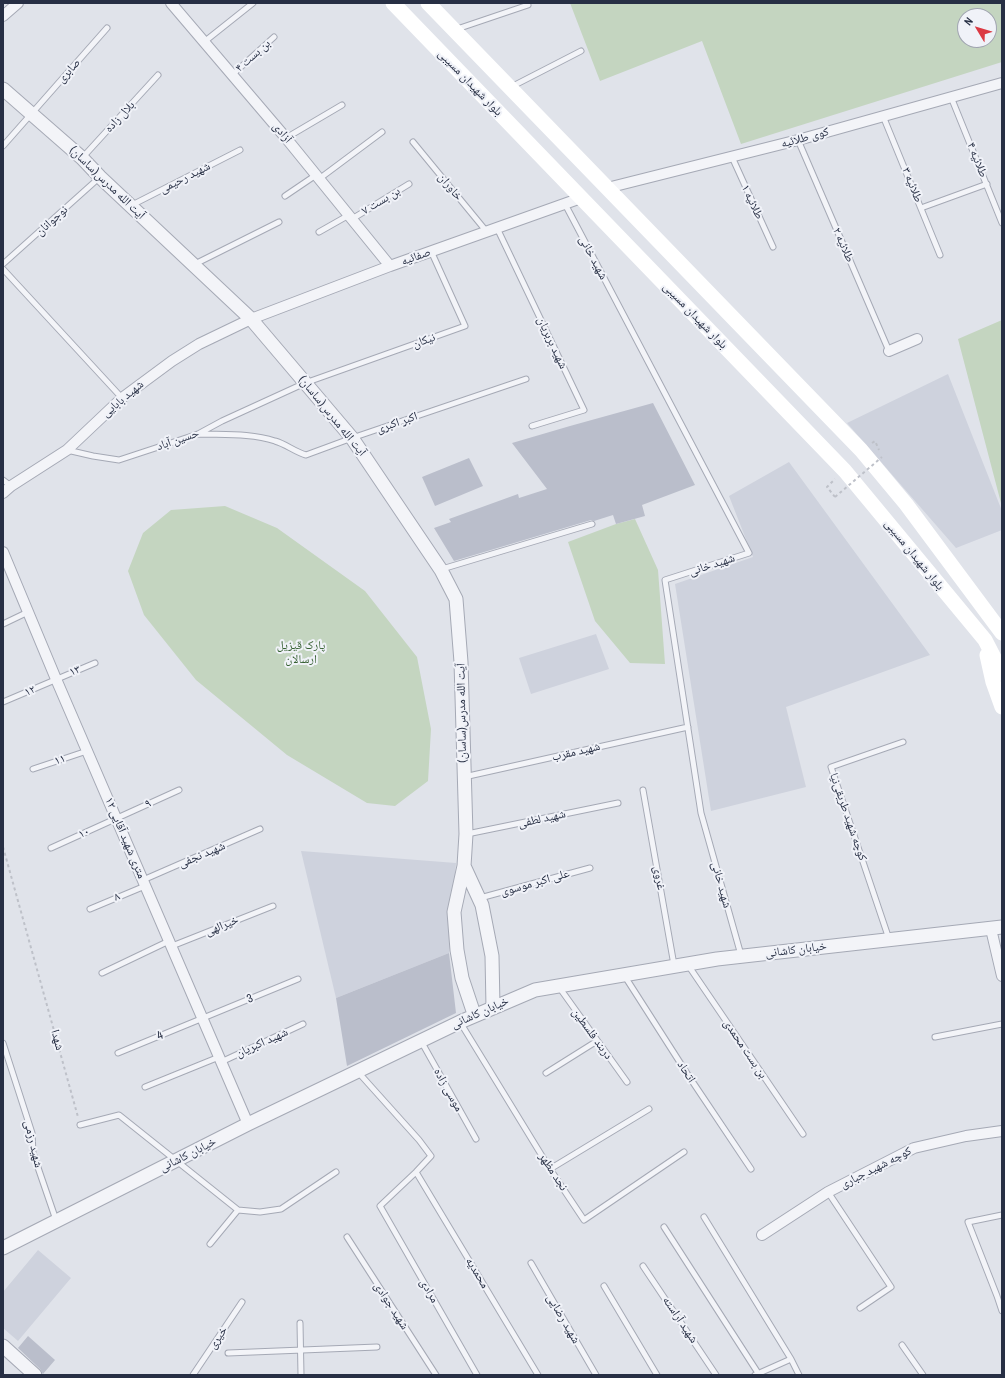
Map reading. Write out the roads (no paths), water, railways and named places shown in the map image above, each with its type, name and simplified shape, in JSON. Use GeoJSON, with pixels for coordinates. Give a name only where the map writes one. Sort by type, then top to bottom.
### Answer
{"type":"FeatureCollection","features":[{"type":"Feature","properties":{"kind":"main road","name":"بلوار شهیدان مسیبی"},"geometry":{"type":"LineString","coordinates":[[393,3],[845,471],[984,640],[1002,673]]}},
{"type":"Feature","properties":{"kind":"main road","name":"بلوار شهیدان مسیبی"},"geometry":{"type":"LineString","coordinates":[[428,3],[861,450],[906,504],[1001,632]]}},
{"type":"Feature","properties":{"kind":"main road"},"geometry":{"type":"LineString","coordinates":[[984,640],[992,682],[1002,708]]}},
{"type":"Feature","properties":{"kind":"street"},"geometry":{"type":"LineString","coordinates":[[3,16],[18,3]]}},
{"type":"Feature","properties":{"kind":"street","name":"آزادی"},"geometry":{"type":"LineString","coordinates":[[174,4],[390,266]]}},
{"type":"Feature","properties":{"kind":"street","name":"کوی طلائیه"},"geometry":{"type":"LineString","coordinates":[[607,188],[798,140],[1002,83]]}},
{"type":"Feature","properties":{"kind":"street","name":"آیت الله مدرس(ساسان)"},"geometry":{"type":"LineString","coordinates":[[3,89],[82,158],[100,177],[251,319],[352,438],[441,570],[456,599],[461,662],[463,777],[466,834],[464,866],[454,912],[457,950],[462,978],[474,1014]]}},
{"type":"Feature","properties":{"kind":"street","name":"صفائیه"},"geometry":{"type":"LineString","coordinates":[[251,319],[390,266],[581,198]]}},
{"type":"Feature","properties":{"kind":"street","name":"شهید بابایی"},"geometry":{"type":"LineString","coordinates":[[3,493],[7,483],[67,450],[122,398],[172,360],[199,344],[251,319]]}},
{"type":"Feature","properties":{"kind":"street"},"geometry":{"type":"LineString","coordinates":[[889,350],[917,339]]}},
{"type":"Feature","properties":{"kind":"street","name":"۱۲ متری شهید آقایی"},"geometry":{"type":"LineString","coordinates":[[3,552],[56,679],[248,1124]]}},
{"type":"Feature","properties":{"kind":"street","name":"آیت الله مدرس(ساسان)"},"geometry":{"type":"LineString","coordinates":[[464,866],[480,899],[492,956],[493,1007]]}},
{"type":"Feature","properties":{"kind":"street"},"geometry":{"type":"LineString","coordinates":[[996,928],[1002,976]]}},
{"type":"Feature","properties":{"kind":"street","name":"خیابان کاشانی"},"geometry":{"type":"LineString","coordinates":[[3,1248],[248,1124],[358,1072],[474,1014],[535,990],[624,974],[741,956],[996,928]]}},
{"type":"Feature","properties":{"kind":"street","name":"کوچه شهید جباری"},"geometry":{"type":"LineString","coordinates":[[762,1235],[828,1192],[914,1148],[966,1136],[1002,1131]]}},
{"type":"Feature","properties":{"kind":"street"},"geometry":{"type":"LineString","coordinates":[[3,1346],[35,1375]]}},
{"type":"Feature","properties":{"kind":"lane"},"geometry":{"type":"LineString","coordinates":[[204,42],[252,3]]}},
{"type":"Feature","properties":{"kind":"lane"},"geometry":{"type":"LineString","coordinates":[[454,30],[528,5],[527,3]]}},
{"type":"Feature","properties":{"kind":"lane","name":"صابری"},"geometry":{"type":"LineString","coordinates":[[3,146],[107,28]]}},
{"type":"Feature","properties":{"kind":"lane","name":"بن بست ۴"},"geometry":{"type":"LineString","coordinates":[[232,75],[274,37]]}},
{"type":"Feature","properties":{"kind":"lane"},"geometry":{"type":"LineString","coordinates":[[510,88],[581,50]]}},
{"type":"Feature","properties":{"kind":"lane","name":"بلال زاده"},"geometry":{"type":"LineString","coordinates":[[82,158],[158,76]]}},
{"type":"Feature","properties":{"kind":"lane","name":"طلائیه ۴"},"geometry":{"type":"LineString","coordinates":[[951,97],[1002,223]]}},
{"type":"Feature","properties":{"kind":"lane"},"geometry":{"type":"LineString","coordinates":[[286,138],[342,105]]}},
{"type":"Feature","properties":{"kind":"lane","name":"طلائیه ۳"},"geometry":{"type":"LineString","coordinates":[[883,116],[940,255]]}},
{"type":"Feature","properties":{"kind":"lane"},"geometry":{"type":"LineString","coordinates":[[285,196],[317,177],[382,132]]}},
{"type":"Feature","properties":{"kind":"lane","name":"طلائیه ۲"},"geometry":{"type":"LineString","coordinates":[[798,140],[889,350]]}},
{"type":"Feature","properties":{"kind":"lane","name":"خاوران"},"geometry":{"type":"LineString","coordinates":[[413,142],[487,232]]}},
{"type":"Feature","properties":{"kind":"lane","name":"شهید رحیمی"},"geometry":{"type":"LineString","coordinates":[[131,206],[240,150]]}},
{"type":"Feature","properties":{"kind":"lane","name":"طلائیه ۱"},"geometry":{"type":"LineString","coordinates":[[732,157],[773,247]]}},
{"type":"Feature","properties":{"kind":"lane","name":"نوجوانان"},"geometry":{"type":"LineString","coordinates":[[3,264],[100,177]]}},
{"type":"Feature","properties":{"kind":"lane","name":"بن بست ۷"},"geometry":{"type":"LineString","coordinates":[[319,232],[350,217],[409,184]]}},
{"type":"Feature","properties":{"kind":"lane"},"geometry":{"type":"LineString","coordinates":[[921,208],[987,184]]}},
{"type":"Feature","properties":{"kind":"lane","name":"شهید خانی"},"geometry":{"type":"LineString","coordinates":[[565,204],[749,553],[665,580],[701,813],[741,956]]}},
{"type":"Feature","properties":{"kind":"lane"},"geometry":{"type":"LineString","coordinates":[[194,265],[279,222]]}},
{"type":"Feature","properties":{"kind":"lane","name":"شهید بربریان"},"geometry":{"type":"LineString","coordinates":[[497,228],[584,410],[532,426]]}},
{"type":"Feature","properties":{"kind":"lane","name":"نیکان"},"geometry":{"type":"LineString","coordinates":[[305,383],[465,326],[431,251]]}},
{"type":"Feature","properties":{"kind":"lane"},"geometry":{"type":"LineString","coordinates":[[3,269],[122,398]]}},
{"type":"Feature","properties":{"kind":"lane","name":"اکبر اکبری"},"geometry":{"type":"LineString","coordinates":[[198,434],[256,436],[277,441],[306,455],[526,379]]}},
{"type":"Feature","properties":{"kind":"lane","name":"حسین آباد"},"geometry":{"type":"LineString","coordinates":[[67,450],[119,460],[198,434],[222,421],[305,383]]}},
{"type":"Feature","properties":{"kind":"lane"},"geometry":{"type":"LineString","coordinates":[[441,570],[592,524]]}},
{"type":"Feature","properties":{"kind":"lane"},"geometry":{"type":"LineString","coordinates":[[3,624],[28,612]]}},
{"type":"Feature","properties":{"kind":"lane","name":"۱۳"},"geometry":{"type":"LineString","coordinates":[[56,679],[95,663]]}},
{"type":"Feature","properties":{"kind":"lane","name":"۱۲"},"geometry":{"type":"LineString","coordinates":[[3,702],[56,679]]}},
{"type":"Feature","properties":{"kind":"lane","name":"شهید مقرب"},"geometry":{"type":"LineString","coordinates":[[463,777],[688,727]]}},
{"type":"Feature","properties":{"kind":"lane","name":"کوچه شهید طریقی‌نیا"},"geometry":{"type":"LineString","coordinates":[[889,939],[831,767],[903,742]]}},
{"type":"Feature","properties":{"kind":"lane","name":"۱۱"},"geometry":{"type":"LineString","coordinates":[[33,769],[87,751]]}},
{"type":"Feature","properties":{"kind":"lane","name":"۹"},"geometry":{"type":"LineString","coordinates":[[116,818],[179,790]]}},
{"type":"Feature","properties":{"kind":"lane","name":"غروی"},"geometry":{"type":"LineString","coordinates":[[643,790],[674,966]]}},
{"type":"Feature","properties":{"kind":"lane","name":"شهید لطفی"},"geometry":{"type":"LineString","coordinates":[[466,834],[618,803]]}},
{"type":"Feature","properties":{"kind":"lane","name":"۱۰"},"geometry":{"type":"LineString","coordinates":[[51,848],[116,818]]}},
{"type":"Feature","properties":{"kind":"lane","name":"شهید نجفی"},"geometry":{"type":"LineString","coordinates":[[144,883],[260,830]]}},
{"type":"Feature","properties":{"kind":"lane","name":"علی اکبر موسوی"},"geometry":{"type":"LineString","coordinates":[[480,899],[590,868]]}},
{"type":"Feature","properties":{"kind":"lane","name":"۸"},"geometry":{"type":"LineString","coordinates":[[90,909],[144,883]]}},
{"type":"Feature","properties":{"kind":"lane","name":"خیرالهی"},"geometry":{"type":"LineString","coordinates":[[102,973],[170,944],[273,906]]}},
{"type":"Feature","properties":{"kind":"lane","name":"بن بست محمدی"},"geometry":{"type":"LineString","coordinates":[[688,964],[803,1134]]}},
{"type":"Feature","properties":{"kind":"lane","name":"اتحاد"},"geometry":{"type":"LineString","coordinates":[[624,974],[688,1075],[751,1169]]}},
{"type":"Feature","properties":{"kind":"lane","name":"3"},"geometry":{"type":"LineString","coordinates":[[203,1019],[298,980]]}},
{"type":"Feature","properties":{"kind":"lane","name":"دربند فلسطین"},"geometry":{"type":"LineString","coordinates":[[558,986],[627,1082]]}},
{"type":"Feature","properties":{"kind":"lane","name":"4"},"geometry":{"type":"LineString","coordinates":[[118,1054],[203,1019]]}},
{"type":"Feature","properties":{"kind":"lane","name":"نجد مظهر"},"geometry":{"type":"LineString","coordinates":[[460,1022],[550,1169],[584,1220],[684,1152]]}},
{"type":"Feature","properties":{"kind":"lane","name":"شهید اکبریان"},"geometry":{"type":"LineString","coordinates":[[145,1087],[220,1059],[303,1024]]}},
{"type":"Feature","properties":{"kind":"lane"},"geometry":{"type":"LineString","coordinates":[[935,1037],[1002,1024]]}},
{"type":"Feature","properties":{"kind":"lane","name":"موسی زاده"},"geometry":{"type":"LineString","coordinates":[[421,1040],[476,1139]]}},
{"type":"Feature","properties":{"kind":"lane"},"geometry":{"type":"LineString","coordinates":[[546,1073],[597,1041]]}},
{"type":"Feature","properties":{"kind":"lane","name":"شهید رزمی"},"geometry":{"type":"LineString","coordinates":[[3,1043],[32,1133],[33,1153],[57,1221]]}},
{"type":"Feature","properties":{"kind":"lane"},"geometry":{"type":"LineString","coordinates":[[358,1072],[419,1140],[430,1156],[416,1172]]}},
{"type":"Feature","properties":{"kind":"lane"},"geometry":{"type":"LineString","coordinates":[[550,1169],[649,1109]]}},
{"type":"Feature","properties":{"kind":"lane"},"geometry":{"type":"LineString","coordinates":[[80,1125],[119,1115],[238,1210],[260,1212],[281,1209],[336,1172]]}},
{"type":"Feature","properties":{"kind":"lane","name":"مرادی"},"geometry":{"type":"LineString","coordinates":[[416,1172],[380,1206],[477,1375]]}},
{"type":"Feature","properties":{"kind":"lane","name":"محمدیه"},"geometry":{"type":"LineString","coordinates":[[416,1172],[538,1375]]}},
{"type":"Feature","properties":{"kind":"lane"},"geometry":{"type":"LineString","coordinates":[[828,1192],[891,1287],[860,1308]]}},
{"type":"Feature","properties":{"kind":"lane"},"geometry":{"type":"LineString","coordinates":[[210,1244],[238,1210]]}},
{"type":"Feature","properties":{"kind":"lane"},"geometry":{"type":"LineString","coordinates":[[1002,1215],[968,1222],[1000,1296],[1002,1312]]}},
{"type":"Feature","properties":{"kind":"lane"},"geometry":{"type":"LineString","coordinates":[[704,1217],[791,1359],[799,1375]]}},
{"type":"Feature","properties":{"kind":"lane"},"geometry":{"type":"LineString","coordinates":[[664,1227],[757,1374],[791,1359]]}},
{"type":"Feature","properties":{"kind":"lane","name":"شهید جوادی"},"geometry":{"type":"LineString","coordinates":[[347,1237],[436,1375]]}},
{"type":"Feature","properties":{"kind":"lane","name":"شهید رضایی"},"geometry":{"type":"LineString","coordinates":[[531,1264],[596,1375]]}},
{"type":"Feature","properties":{"kind":"lane","name":"شهید آراسته"},"geometry":{"type":"LineString","coordinates":[[643,1266],[716,1375]]}},
{"type":"Feature","properties":{"kind":"lane"},"geometry":{"type":"LineString","coordinates":[[604,1286],[657,1375]]}},
{"type":"Feature","properties":{"kind":"lane","name":"خیری"},"geometry":{"type":"LineString","coordinates":[[193,1375],[242,1302]]}},
{"type":"Feature","properties":{"kind":"lane"},"geometry":{"type":"LineString","coordinates":[[300,1323],[301,1375]]}},
{"type":"Feature","properties":{"kind":"lane"},"geometry":{"type":"LineString","coordinates":[[902,1345],[922,1375]]}},
{"type":"Feature","properties":{"kind":"lane"},"geometry":{"type":"LineString","coordinates":[[228,1353],[377,1347]]}},
{"type":"Feature","properties":{"kind":"park label","name":"پارک قیزیل ارسالان"},"geometry":{"type":"Point","coordinates":[301,653]}}]}
